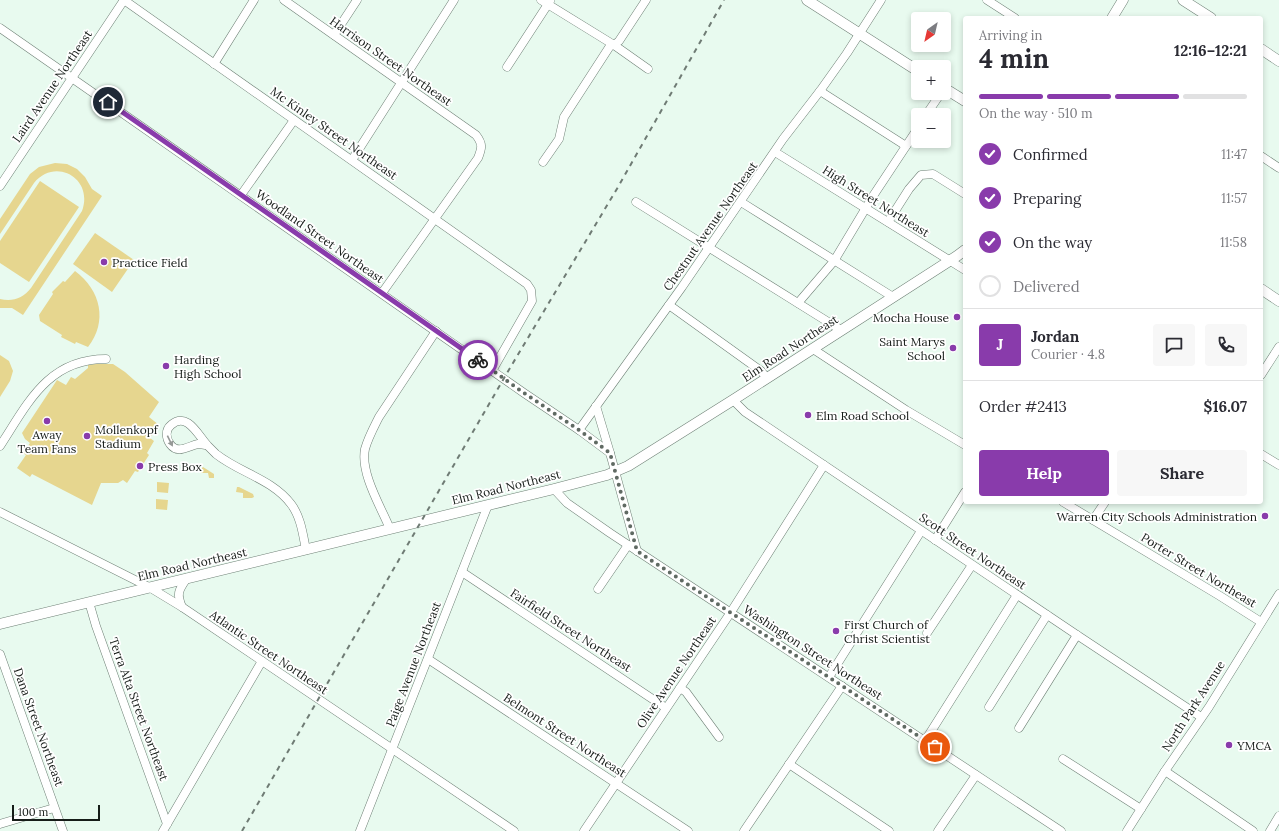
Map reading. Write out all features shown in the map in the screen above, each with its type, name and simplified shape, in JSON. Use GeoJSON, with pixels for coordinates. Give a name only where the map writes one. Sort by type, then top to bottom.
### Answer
{"type":"FeatureCollection","features":[{"type":"Feature","properties":{"kind":"main road"},"geometry":{"type":"LineString","coordinates":[[807,0],[911,67]]}},
{"type":"Feature","properties":{"kind":"main road"},"geometry":{"type":"LineString","coordinates":[[1113,16],[1123,0]]}},
{"type":"Feature","properties":{"kind":"main road"},"geometry":{"type":"LineString","coordinates":[[1182,0],[1208,16]]}},
{"type":"Feature","properties":{"kind":"main road"},"geometry":{"type":"LineString","coordinates":[[1263,50],[1279,61]]}},
{"type":"Feature","properties":{"kind":"main road"},"geometry":{"type":"LineString","coordinates":[[951,92],[963,100]]}},
{"type":"Feature","properties":{"kind":"main road","name":"Elm Road Northeast"},"geometry":{"type":"LineString","coordinates":[[0,624],[554,489],[616,472],[733,400],[963,252]]}},
{"type":"Feature","properties":{"kind":"main road"},"geometry":{"type":"LineString","coordinates":[[1263,290],[1279,301]]}},
{"type":"Feature","properties":{"kind":"street","name":"Mc Kinley Street Northeast"},"geometry":{"type":"LineString","coordinates":[[124,0],[530,286],[532,301],[492,370]]}},
{"type":"Feature","properties":{"kind":"street","name":"Laird Avenue Northeast"},"geometry":{"type":"LineString","coordinates":[[0,186],[124,0]]}},
{"type":"Feature","properties":{"kind":"street"},"geometry":{"type":"LineString","coordinates":[[214,64],[254,0]]}},
{"type":"Feature","properties":{"kind":"street","name":"Harrison Street Northeast"},"geometry":{"type":"LineString","coordinates":[[284,0],[476,135],[482,144],[478,158],[434,218]]}},
{"type":"Feature","properties":{"kind":"street"},"geometry":{"type":"LineString","coordinates":[[334,35],[357,0]]}},
{"type":"Feature","properties":{"kind":"street"},"geometry":{"type":"LineString","coordinates":[[352,160],[454,0]]}},
{"type":"Feature","properties":{"kind":"street"},"geometry":{"type":"LineString","coordinates":[[543,162],[559,139],[564,118],[610,46],[619,42],[646,0]]}},
{"type":"Feature","properties":{"kind":"street","name":"Chestnut Avenue Northeast"},"geometry":{"type":"LineString","coordinates":[[579,430],[709,248],[783,139],[820,91],[880,0]]}},
{"type":"Feature","properties":{"kind":"street"},"geometry":{"type":"LineString","coordinates":[[988,0],[1012,16]]}},
{"type":"Feature","properties":{"kind":"street"},"geometry":{"type":"LineString","coordinates":[[507,67],[546,1],[648,69]]}},
{"type":"Feature","properties":{"kind":"street","name":"Woodland Street Northeast"},"geometry":{"type":"LineString","coordinates":[[0,28],[610,453]]}},
{"type":"Feature","properties":{"kind":"street"},"geometry":{"type":"LineString","coordinates":[[820,91],[906,146]]}},
{"type":"Feature","properties":{"kind":"street"},"geometry":{"type":"LineString","coordinates":[[241,195],[294,120]]}},
{"type":"Feature","properties":{"kind":"street"},"geometry":{"type":"LineString","coordinates":[[798,303],[834,261],[867,209],[873,196],[911,138]]}},
{"type":"Feature","properties":{"kind":"street","name":"High Street Northeast"},"geometry":{"type":"LineString","coordinates":[[775,152],[963,269]]}},
{"type":"Feature","properties":{"kind":"street"},"geometry":{"type":"LineString","coordinates":[[1263,157],[1279,168]]}},
{"type":"Feature","properties":{"kind":"street"},"geometry":{"type":"LineString","coordinates":[[888,222],[909,189],[921,175],[933,174],[963,193]]}},
{"type":"Feature","properties":{"kind":"street"},"geometry":{"type":"LineString","coordinates":[[636,202],[841,330]]}},
{"type":"Feature","properties":{"kind":"street"},"geometry":{"type":"LineString","coordinates":[[741,202],[893,297]]}},
{"type":"Feature","properties":{"kind":"street"},"geometry":{"type":"LineString","coordinates":[[382,293],[434,218]]}},
{"type":"Feature","properties":{"kind":"street"},"geometry":{"type":"LineString","coordinates":[[669,305],[761,371],[767,378]]}},
{"type":"Feature","properties":{"kind":"street"},"geometry":{"type":"LineString","coordinates":[[390,529],[366,472],[364,456],[365,450],[379,417],[436,331]]}},
{"type":"Feature","properties":{"kind":"street"},"geometry":{"type":"LineString","coordinates":[[1263,372],[1279,346]]}},
{"type":"Feature","properties":{"kind":"street"},"geometry":{"type":"LineString","coordinates":[[813,348],[906,410],[963,444]]}},
{"type":"Feature","properties":{"kind":"street"},"geometry":{"type":"LineString","coordinates":[[0,446],[31,398],[50,377],[76,364],[91,360],[106,359]]}},
{"type":"Feature","properties":{"kind":"street","name":"Scott Street Northeast"},"geometry":{"type":"LineString","coordinates":[[733,400],[745,412],[1201,717]]}},
{"type":"Feature","properties":{"kind":"street"},"geometry":{"type":"LineString","coordinates":[[596,406],[616,472],[637,551]]}},
{"type":"Feature","properties":{"kind":"street"},"geometry":{"type":"LineString","coordinates":[[207,445],[200,444],[183,450],[177,449],[169,442],[167,431],[169,427],[178,420],[184,420],[193,428],[207,445],[227,461],[272,485],[282,493],[297,513],[306,550]]}},
{"type":"Feature","properties":{"kind":"street"},"geometry":{"type":"LineString","coordinates":[[1263,455],[1279,465]]}},
{"type":"Feature","properties":{"kind":"street","name":"Olive Avenue Northeast"},"geometry":{"type":"LineString","coordinates":[[584,831],[731,612],[824,465]]}},
{"type":"Feature","properties":{"kind":"street","name":"Washington Street Northeast"},"geometry":{"type":"LineString","coordinates":[[554,489],[566,503],[628,545],[1061,831]]}},
{"type":"Feature","properties":{"kind":"street"},"geometry":{"type":"LineString","coordinates":[[935,540],[963,495]]}},
{"type":"Feature","properties":{"kind":"street","name":"Porter Street Northeast"},"geometry":{"type":"LineString","coordinates":[[1066,504],[1261,622]]}},
{"type":"Feature","properties":{"kind":"street"},"geometry":{"type":"LineString","coordinates":[[1094,520],[1104,504]]}},
{"type":"Feature","properties":{"kind":"street","name":"Paige Avenue Northeast"},"geometry":{"type":"LineString","coordinates":[[360,831],[488,505]]}},
{"type":"Feature","properties":{"kind":"street","name":"Atlantic Street Northeast"},"geometry":{"type":"LineString","coordinates":[[0,512],[149,587],[182,607],[514,831]]}},
{"type":"Feature","properties":{"kind":"street"},"geometry":{"type":"LineString","coordinates":[[829,677],[922,531]]}},
{"type":"Feature","properties":{"kind":"street"},"geometry":{"type":"LineString","coordinates":[[598,589],[628,545]]}},
{"type":"Feature","properties":{"kind":"street"},"geometry":{"type":"LineString","coordinates":[[927,633],[972,565]]}},
{"type":"Feature","properties":{"kind":"street","name":"Fairfield Street Northeast"},"geometry":{"type":"LineString","coordinates":[[462,572],[666,708]]}},
{"type":"Feature","properties":{"kind":"street"},"geometry":{"type":"LineString","coordinates":[[182,607],[178,594],[187,578]]}},
{"type":"Feature","properties":{"kind":"street","name":"North Park Avenue"},"geometry":{"type":"LineString","coordinates":[[1127,831],[1279,594]]}},
{"type":"Feature","properties":{"kind":"street"},"geometry":{"type":"LineString","coordinates":[[925,741],[1017,595]]}},
{"type":"Feature","properties":{"kind":"street","name":"Terra Alta Street Northeast"},"geometry":{"type":"LineString","coordinates":[[89,602],[165,828]]}},
{"type":"Feature","properties":{"kind":"street"},"geometry":{"type":"LineString","coordinates":[[989,707],[1047,615]]}},
{"type":"Feature","properties":{"kind":"street"},"geometry":{"type":"LineString","coordinates":[[1019,728],[1077,635]]}},
{"type":"Feature","properties":{"kind":"street","name":"Dana Street Northeast"},"geometry":{"type":"LineString","coordinates":[[0,654],[63,831]]}},
{"type":"Feature","properties":{"kind":"street","name":"Belmont Street Northeast"},"geometry":{"type":"LineString","coordinates":[[428,659],[688,831]]}},
{"type":"Feature","properties":{"kind":"street"},"geometry":{"type":"LineString","coordinates":[[165,828],[262,661]]}},
{"type":"Feature","properties":{"kind":"street"},"geometry":{"type":"LineString","coordinates":[[744,831],[842,686]]}},
{"type":"Feature","properties":{"kind":"street"},"geometry":{"type":"LineString","coordinates":[[680,688],[686,692],[719,737]]}},
{"type":"Feature","properties":{"kind":"street"},"geometry":{"type":"LineString","coordinates":[[1063,759],[1141,809]]}},
{"type":"Feature","properties":{"kind":"street"},"geometry":{"type":"LineString","coordinates":[[789,764],[889,831]]}},
{"type":"Feature","properties":{"kind":"street"},"geometry":{"type":"LineString","coordinates":[[1165,771],[1253,831]]}},
{"type":"Feature","properties":{"kind":"street"},"geometry":{"type":"LineString","coordinates":[[938,831],[976,775]]}},
{"type":"Feature","properties":{"kind":"street"},"geometry":{"type":"LineString","coordinates":[[0,824],[54,808]]}},
{"type":"Feature","properties":{"kind":"street"},"geometry":{"type":"LineString","coordinates":[[1270,831],[1279,816]]}},
{"type":"Feature","properties":{"kind":"shaded area"},"geometry":{"type":"Polygon","coordinates":[[[55,163],[67,164],[77,169],[85,177],[92,189],[102,196],[23,315],[12,308],[0,308],[0,299],[9,300],[21,297],[31,288],[82,211],[84,199],[83,189],[78,181],[70,175],[62,172],[52,172],[43,175],[34,183],[0,234],[0,219],[30,174],[39,167],[55,163]]]}},
{"type":"Feature","properties":{"kind":"shaded area"},"geometry":{"type":"Polygon","coordinates":[[[40,181],[79,207],[29,282],[0,263],[0,241],[40,181]]]}},
{"type":"Feature","properties":{"kind":"shaded area","name":"Practice Field"},"geometry":{"type":"Polygon","coordinates":[[[95,233],[134,260],[112,292],[73,264],[95,233]]]}},
{"type":"Feature","properties":{"kind":"shaded area"},"geometry":{"type":"Polygon","coordinates":[[[75,271],[91,287],[99,307],[100,317],[98,327],[88,347],[76,342],[75,344],[61,337],[62,335],[40,321],[39,315],[53,294],[52,292],[63,281],[65,282],[75,271]]]}},
{"type":"Feature","properties":{"kind":"shaded area"},"geometry":{"type":"Polygon","coordinates":[[[0,355],[9,361],[13,371],[10,381],[0,397],[0,355]]]}},
{"type":"Feature","properties":{"kind":"shaded area","name":"Mollenkopf Stadium"},"geometry":{"type":"Polygon","coordinates":[[[113,364],[125,372],[159,402],[149,417],[159,425],[150,438],[154,441],[147,453],[149,455],[138,472],[135,471],[127,483],[123,480],[118,483],[101,483],[92,505],[32,474],[30,477],[17,468],[26,455],[23,453],[30,443],[25,439],[22,433],[57,380],[66,385],[71,377],[75,379],[88,368],[88,365],[113,364]]]}},
{"type":"Feature","properties":{"kind":"shaded area"},"geometry":{"type":"Polygon","coordinates":[[[203,467],[214,474],[214,478],[209,478],[208,473],[201,473],[201,469],[203,467]]]}},
{"type":"Feature","properties":{"kind":"shaded area"},"geometry":{"type":"Polygon","coordinates":[[[157,482],[169,483],[168,493],[157,492],[157,482]]]}},
{"type":"Feature","properties":{"kind":"shaded area"},"geometry":{"type":"Polygon","coordinates":[[[237,487],[253,494],[254,497],[243,498],[243,493],[236,492],[237,487]]]}},
{"type":"Feature","properties":{"kind":"shaded area"},"geometry":{"type":"Polygon","coordinates":[[[156,499],[168,500],[167,510],[156,509],[156,499]]]}},
{"type":"Feature","properties":{"kind":"railway"},"geometry":{"type":"LineString","coordinates":[[242,831],[507,373],[618,187],[724,0]]}},
{"type":"Feature","properties":{"kind":"way so far"},"geometry":{"type":"LineString","coordinates":[[478,360],[610,453],[637,551],[935,747]]}},
{"type":"Feature","properties":{"kind":"place","name":"Practice Field"},"geometry":{"type":"Point","coordinates":[104,262]}},
{"type":"Feature","properties":{"kind":"place","name":"Mocha House"},"geometry":{"type":"Point","coordinates":[957,317]}},
{"type":"Feature","properties":{"kind":"place","name":"Saint Marys School"},"geometry":{"type":"Point","coordinates":[953,348]}},
{"type":"Feature","properties":{"kind":"place","name":"Harding High School"},"geometry":{"type":"Point","coordinates":[166,366]}},
{"type":"Feature","properties":{"kind":"place","name":"Elm Road School"},"geometry":{"type":"Point","coordinates":[808,415]}},
{"type":"Feature","properties":{"kind":"place","name":"Away Team Fans"},"geometry":{"type":"Point","coordinates":[47,421]}},
{"type":"Feature","properties":{"kind":"place","name":"Mollenkopf Stadium"},"geometry":{"type":"Point","coordinates":[87,436]}},
{"type":"Feature","properties":{"kind":"place","name":"Press Box"},"geometry":{"type":"Point","coordinates":[140,466]}},
{"type":"Feature","properties":{"kind":"place","name":"Warren City Schools Administration"},"geometry":{"type":"Point","coordinates":[1265,516]}},
{"type":"Feature","properties":{"kind":"place","name":"First Church of Christ Scientist"},"geometry":{"type":"Point","coordinates":[836,631]}},
{"type":"Feature","properties":{"kind":"place","name":"YMCA"},"geometry":{"type":"Point","coordinates":[1229,745]}},
{"type":"Feature","properties":{"kind":"route"},"geometry":{"type":"LineString","coordinates":[[108,102],[478,360]]}}]}
